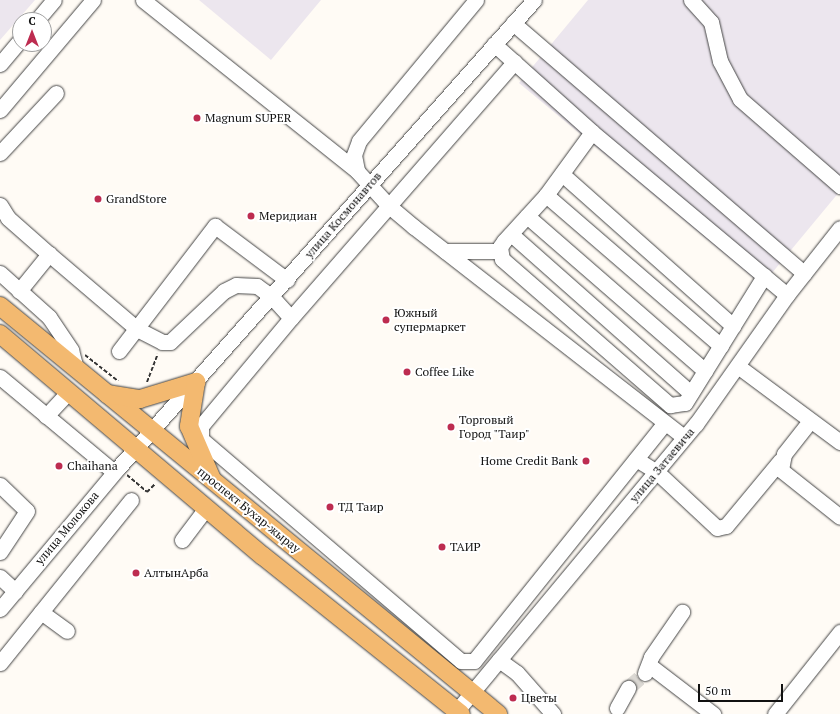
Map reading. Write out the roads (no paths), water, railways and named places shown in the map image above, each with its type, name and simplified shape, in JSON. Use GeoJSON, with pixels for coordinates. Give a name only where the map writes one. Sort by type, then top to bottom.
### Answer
{"type":"FeatureCollection","features":[{"type":"Feature","properties":{"kind":"main road","name":"проспект Бухар-жырау"},"geometry":{"type":"LineString","coordinates":[[0,306],[498,714]]}},
{"type":"Feature","properties":{"kind":"main road"},"geometry":{"type":"LineString","coordinates":[[0,334],[206,508],[457,713]]}},
{"type":"Feature","properties":{"kind":"main road"},"geometry":{"type":"LineString","coordinates":[[107,394],[140,399],[196,382],[189,426],[213,481]]}},
{"type":"Feature","properties":{"kind":"street"},"geometry":{"type":"LineString","coordinates":[[44,12],[54,0]]}},
{"type":"Feature","properties":{"kind":"street"},"geometry":{"type":"LineString","coordinates":[[0,110],[93,0]]}},
{"type":"Feature","properties":{"kind":"street"},"geometry":{"type":"LineString","coordinates":[[143,0],[357,171],[389,206],[684,437]]}},
{"type":"Feature","properties":{"kind":"street"},"geometry":{"type":"LineString","coordinates":[[357,171],[354,155],[359,141],[476,0]]}},
{"type":"Feature","properties":{"kind":"street","name":"улица Космонавтов"},"geometry":{"type":"LineString","coordinates":[[135,449],[287,280],[368,184],[534,0]]}},
{"type":"Feature","properties":{"kind":"street"},"geometry":{"type":"LineString","coordinates":[[691,0],[711,22],[720,61],[740,99],[840,186]]}},
{"type":"Feature","properties":{"kind":"street"},"geometry":{"type":"LineString","coordinates":[[513,23],[804,273]]}},
{"type":"Feature","properties":{"kind":"street"},"geometry":{"type":"LineString","coordinates":[[494,44],[592,132],[786,295]]}},
{"type":"Feature","properties":{"kind":"street"},"geometry":{"type":"LineString","coordinates":[[0,64],[12,50]]}},
{"type":"Feature","properties":{"kind":"street"},"geometry":{"type":"LineString","coordinates":[[514,62],[291,318],[201,426],[201,439],[461,661],[474,661],[665,423]]}},
{"type":"Feature","properties":{"kind":"street"},"geometry":{"type":"LineString","coordinates":[[0,153],[56,93]]}},
{"type":"Feature","properties":{"kind":"street"},"geometry":{"type":"LineString","coordinates":[[592,132],[562,174],[511,234],[500,252],[502,259],[524,280],[670,405],[685,403],[764,276]]}},
{"type":"Feature","properties":{"kind":"street"},"geometry":{"type":"LineString","coordinates":[[562,174],[733,326]]}},
{"type":"Feature","properties":{"kind":"street"},"geometry":{"type":"LineString","coordinates":[[546,194],[721,346]]}},
{"type":"Feature","properties":{"kind":"street"},"geometry":{"type":"LineString","coordinates":[[0,205],[8,218],[48,254],[137,329],[162,342],[170,342],[224,291],[236,284],[257,286],[272,297],[291,318]]}},
{"type":"Feature","properties":{"kind":"street"},"geometry":{"type":"LineString","coordinates":[[527,216],[705,371]]}},
{"type":"Feature","properties":{"kind":"street"},"geometry":{"type":"LineString","coordinates":[[119,351],[215,226],[287,280]]}},
{"type":"Feature","properties":{"kind":"street","name":"улица Затаевича"},"geometry":{"type":"LineString","coordinates":[[457,713],[499,660],[657,472],[740,367],[786,295],[840,228]]}},
{"type":"Feature","properties":{"kind":"street"},"geometry":{"type":"LineString","coordinates":[[511,234],[691,393]]}},
{"type":"Feature","properties":{"kind":"street"},"geometry":{"type":"LineString","coordinates":[[444,250],[500,252]]}},
{"type":"Feature","properties":{"kind":"street"},"geometry":{"type":"LineString","coordinates":[[19,290],[48,254]]}},
{"type":"Feature","properties":{"kind":"street"},"geometry":{"type":"LineString","coordinates":[[0,273],[49,317],[71,350],[76,369]]}},
{"type":"Feature","properties":{"kind":"street"},"geometry":{"type":"LineString","coordinates":[[740,367],[840,442]]}},
{"type":"Feature","properties":{"kind":"street"},"geometry":{"type":"LineString","coordinates":[[0,377],[114,472]]}},
{"type":"Feature","properties":{"kind":"street"},"geometry":{"type":"LineString","coordinates":[[46,416],[68,392]]}},
{"type":"Feature","properties":{"kind":"street"},"geometry":{"type":"LineString","coordinates":[[636,459],[657,472],[717,528],[726,526],[780,461],[810,420]]}},
{"type":"Feature","properties":{"kind":"street","name":"улица Молокова"},"geometry":{"type":"LineString","coordinates":[[0,609],[114,472],[135,449]]}},
{"type":"Feature","properties":{"kind":"street"},"geometry":{"type":"LineString","coordinates":[[780,461],[781,470],[840,517]]}},
{"type":"Feature","properties":{"kind":"street"},"geometry":{"type":"LineString","coordinates":[[0,485],[27,511],[0,552]]}},
{"type":"Feature","properties":{"kind":"street"},"geometry":{"type":"LineString","coordinates":[[0,663],[131,500]]}},
{"type":"Feature","properties":{"kind":"street"},"geometry":{"type":"LineString","coordinates":[[182,540],[206,508]]}},
{"type":"Feature","properties":{"kind":"street"},"geometry":{"type":"LineString","coordinates":[[0,577],[15,591]]}},
{"type":"Feature","properties":{"kind":"street"},"geometry":{"type":"LineString","coordinates":[[540,579],[555,593]]}},
{"type":"Feature","properties":{"kind":"street"},"geometry":{"type":"LineString","coordinates":[[41,612],[67,632]]}},
{"type":"Feature","properties":{"kind":"street"},"geometry":{"type":"LineString","coordinates":[[682,612],[647,669],[713,714]]}},
{"type":"Feature","properties":{"kind":"street"},"geometry":{"type":"LineString","coordinates":[[775,714],[840,632]]}},
{"type":"Feature","properties":{"kind":"street"},"geometry":{"type":"LineString","coordinates":[[499,660],[517,673],[553,714]]}},
{"type":"Feature","properties":{"kind":"street"},"geometry":{"type":"LineString","coordinates":[[618,712],[628,688]]}},
{"type":"Feature","properties":{"kind":"tunnel"},"geometry":{"type":"LineString","coordinates":[[628,688],[645,673]]}},
{"type":"Feature","properties":{"kind":"place","name":"Magnum SUPER"},"geometry":{"type":"Point","coordinates":[197,118]}},
{"type":"Feature","properties":{"kind":"place","name":"GrandStore"},"geometry":{"type":"Point","coordinates":[98,199]}},
{"type":"Feature","properties":{"kind":"place","name":"Меридиан"},"geometry":{"type":"Point","coordinates":[251,216]}},
{"type":"Feature","properties":{"kind":"place","name":"Южный супермаркет"},"geometry":{"type":"Point","coordinates":[386,320]}},
{"type":"Feature","properties":{"kind":"place","name":"Coffee Like"},"geometry":{"type":"Point","coordinates":[407,372]}},
{"type":"Feature","properties":{"kind":"place","name":"Торговый Город \"Таир\""},"geometry":{"type":"Point","coordinates":[451,427]}},
{"type":"Feature","properties":{"kind":"place","name":"Home Credit Bank"},"geometry":{"type":"Point","coordinates":[586,461]}},
{"type":"Feature","properties":{"kind":"place","name":"Chaihana"},"geometry":{"type":"Point","coordinates":[59,466]}},
{"type":"Feature","properties":{"kind":"place","name":"ТД Таир"},"geometry":{"type":"Point","coordinates":[330,507]}},
{"type":"Feature","properties":{"kind":"place","name":"ТАИР"},"geometry":{"type":"Point","coordinates":[442,547]}},
{"type":"Feature","properties":{"kind":"place","name":"АлтынАрба"},"geometry":{"type":"Point","coordinates":[136,573]}},
{"type":"Feature","properties":{"kind":"place","name":"Цветы"},"geometry":{"type":"Point","coordinates":[513,698]}}]}
